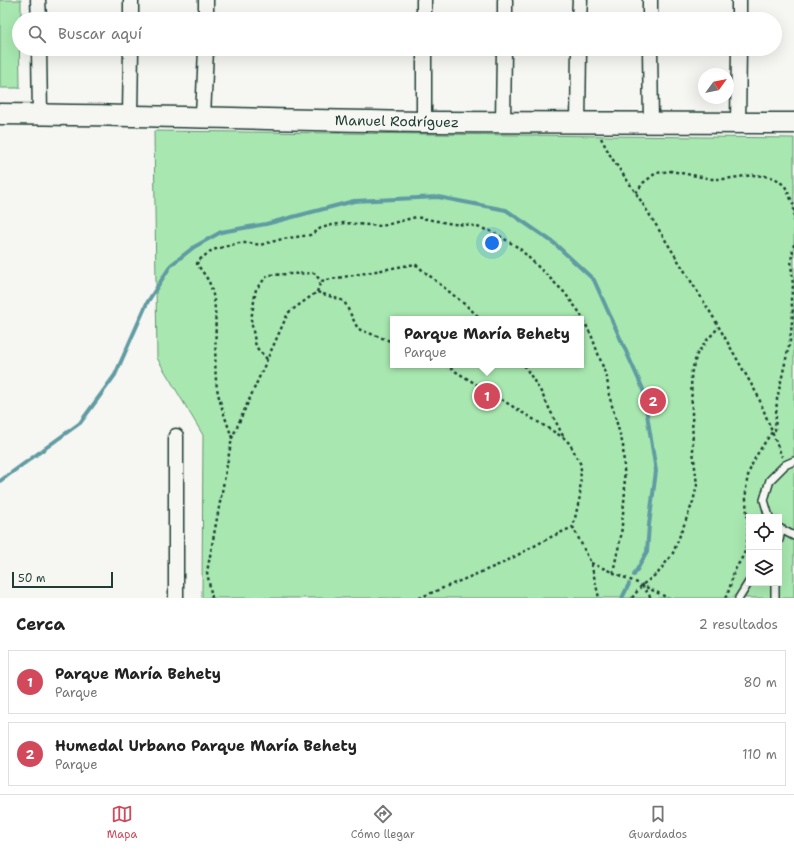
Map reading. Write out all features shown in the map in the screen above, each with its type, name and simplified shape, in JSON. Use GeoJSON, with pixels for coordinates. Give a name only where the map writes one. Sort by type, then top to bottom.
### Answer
{"type":"FeatureCollection","features":[{"type":"Feature","properties":{"kind":"street"},"geometry":{"type":"LineString","coordinates":[[38,0],[39,12]]}},
{"type":"Feature","properties":{"kind":"street"},"geometry":{"type":"LineString","coordinates":[[131,0],[131,12]]}},
{"type":"Feature","properties":{"kind":"street"},"geometry":{"type":"LineString","coordinates":[[206,0],[206,12]]}},
{"type":"Feature","properties":{"kind":"street"},"geometry":{"type":"LineString","coordinates":[[424,0],[424,12]]}},
{"type":"Feature","properties":{"kind":"street"},"geometry":{"type":"LineString","coordinates":[[505,0],[505,12]]}},
{"type":"Feature","properties":{"kind":"street"},"geometry":{"type":"LineString","coordinates":[[580,0],[580,12]]}},
{"type":"Feature","properties":{"kind":"street"},"geometry":{"type":"LineString","coordinates":[[650,0],[650,12]]}},
{"type":"Feature","properties":{"kind":"street"},"geometry":{"type":"LineString","coordinates":[[739,0],[739,12]]}},
{"type":"Feature","properties":{"kind":"street"},"geometry":{"type":"LineString","coordinates":[[39,56],[40,114]]}},
{"type":"Feature","properties":{"kind":"street"},"geometry":{"type":"LineString","coordinates":[[130,116],[131,56]]}},
{"type":"Feature","properties":{"kind":"street"},"geometry":{"type":"LineString","coordinates":[[204,117],[206,56]]}},
{"type":"Feature","properties":{"kind":"street"},"geometry":{"type":"LineString","coordinates":[[424,56],[424,122]]}},
{"type":"Feature","properties":{"kind":"street"},"geometry":{"type":"LineString","coordinates":[[503,122],[504,56]]}},
{"type":"Feature","properties":{"kind":"street"},"geometry":{"type":"LineString","coordinates":[[580,56],[586,123]]}},
{"type":"Feature","properties":{"kind":"street"},"geometry":{"type":"LineString","coordinates":[[650,56],[651,122]]}},
{"type":"Feature","properties":{"kind":"street"},"geometry":{"type":"LineString","coordinates":[[738,123],[739,56]]}},
{"type":"Feature","properties":{"kind":"street","name":"Manuel Rodríguez"},"geometry":{"type":"LineString","coordinates":[[0,114],[424,122],[794,123]]}},
{"type":"Feature","properties":{"kind":"street"},"geometry":{"type":"LineString","coordinates":[[176,436],[176,598]]}},
{"type":"Feature","properties":{"kind":"lane"},"geometry":{"type":"LineString","coordinates":[[768,514],[764,500],[770,480],[785,465],[794,461]]}},
{"type":"Feature","properties":{"kind":"lane"},"geometry":{"type":"LineString","coordinates":[[782,531],[794,536]]}},
{"type":"Feature","properties":{"kind":"lane"},"geometry":{"type":"LineString","coordinates":[[739,598],[746,586]]}},
{"type":"Feature","properties":{"kind":"lane"},"geometry":{"type":"LineString","coordinates":[[775,598],[776,586]]}},
{"type":"Feature","properties":{"kind":"path"},"geometry":{"type":"LineString","coordinates":[[586,123],[636,193],[719,327],[758,396],[785,465]]}},
{"type":"Feature","properties":{"kind":"path"},"geometry":{"type":"LineString","coordinates":[[636,193],[643,183],[656,173],[671,171],[712,179],[753,175],[775,178],[785,186],[794,206],[794,227]]}},
{"type":"Feature","properties":{"kind":"path"},"geometry":{"type":"LineString","coordinates":[[232,438],[217,389],[215,309],[212,293],[209,282],[197,264],[198,261],[212,250],[239,243],[260,245],[282,238],[310,235],[321,228],[344,224],[382,226],[416,217],[447,223],[471,225],[493,232],[519,248],[564,292],[582,316]]}},
{"type":"Feature","properties":{"kind":"path"},"geometry":{"type":"LineString","coordinates":[[725,598],[734,573],[745,551],[748,529],[746,504],[747,481],[750,470],[755,457],[772,432],[775,430],[777,399],[790,341],[793,313],[791,299],[791,261],[794,244]]}},
{"type":"Feature","properties":{"kind":"path"},"geometry":{"type":"LineString","coordinates":[[321,281],[415,264],[478,316]]}},
{"type":"Feature","properties":{"kind":"path"},"geometry":{"type":"LineString","coordinates":[[267,359],[256,347],[251,320],[256,289],[268,275],[314,273],[321,281]]}},
{"type":"Feature","properties":{"kind":"path"},"geometry":{"type":"LineString","coordinates":[[212,598],[206,572],[232,438],[288,313],[317,292],[321,281]]}},
{"type":"Feature","properties":{"kind":"path"},"geometry":{"type":"LineString","coordinates":[[317,292],[344,301],[358,329],[390,341]]}},
{"type":"Feature","properties":{"kind":"path"},"geometry":{"type":"LineString","coordinates":[[584,321],[592,337],[605,372],[609,395],[623,445],[625,491],[621,536],[613,572]]}},
{"type":"Feature","properties":{"kind":"path"},"geometry":{"type":"LineString","coordinates":[[632,598],[642,585],[658,573],[673,553],[693,502],[697,485],[693,450],[691,374],[697,354],[706,340],[719,327]]}},
{"type":"Feature","properties":{"kind":"path"},"geometry":{"type":"LineString","coordinates":[[450,368],[564,438],[570,444],[581,465],[580,496],[573,527],[591,563],[599,598]]}},
{"type":"Feature","properties":{"kind":"path"},"geometry":{"type":"LineString","coordinates":[[526,368],[541,392],[564,438]]}},
{"type":"Feature","properties":{"kind":"path"},"geometry":{"type":"LineString","coordinates":[[419,598],[503,563],[573,527]]}},
{"type":"Feature","properties":{"kind":"path"},"geometry":{"type":"LineString","coordinates":[[591,563],[668,598]]}},
{"type":"Feature","properties":{"kind":"path"},"geometry":{"type":"LineString","coordinates":[[642,585],[651,598]]}},
{"type":"Feature","properties":{"kind":"green space"},"geometry":{"type":"Polygon","coordinates":[[[0,0],[21,0],[21,12],[12,12],[12,56],[20,56],[20,88],[0,88],[0,0]]]}},
{"type":"Feature","properties":{"kind":"green space"},"geometry":{"type":"Polygon","coordinates":[[[154,131],[794,138],[794,598],[202,598],[203,435],[157,358],[154,131]]]}},
{"type":"Feature","properties":{"kind":"waterway"},"geometry":{"type":"LineString","coordinates":[[0,481],[80,423],[115,375],[147,303],[171,265],[194,247],[221,232],[266,224],[354,201],[438,197],[506,210],[554,243],[594,280],[643,389],[656,471],[647,552],[634,575]]}},
{"type":"Feature","properties":{"kind":"waterway"},"geometry":{"type":"LineString","coordinates":[[622,598],[629,584]]}},
{"type":"Feature","properties":{"kind":"place","name":"Parque María Behety"},"geometry":{"type":"Point","coordinates":[487,396]}},
{"type":"Feature","properties":{"kind":"place","name":"Humedal Urbano Parque María Behety"},"geometry":{"type":"Point","coordinates":[653,401]}}]}
